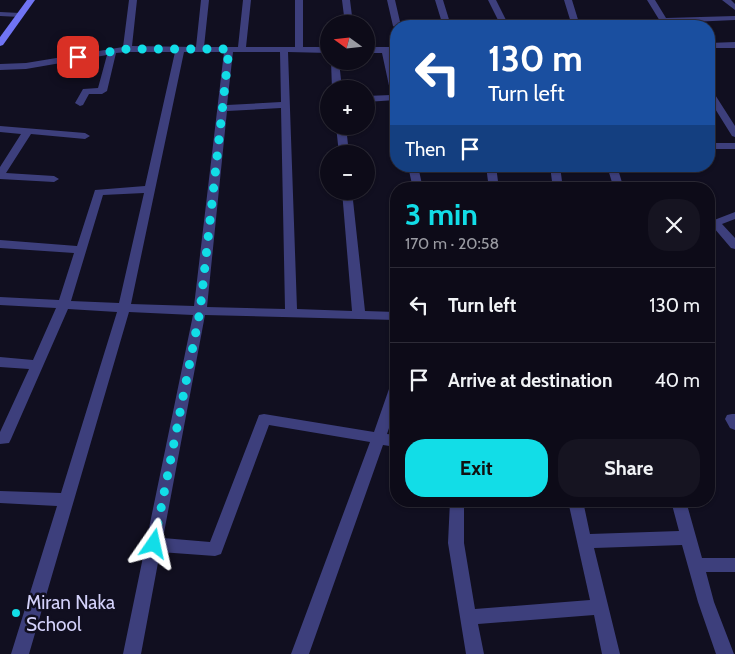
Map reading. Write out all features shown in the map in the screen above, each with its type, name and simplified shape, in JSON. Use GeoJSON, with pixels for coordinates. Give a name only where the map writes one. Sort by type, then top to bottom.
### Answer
{"type":"FeatureCollection","features":[{"type":"Feature","properties":{"kind":"street"},"geometry":{"type":"LineString","coordinates":[[0,43],[31,0]]}},
{"type":"Feature","properties":{"kind":"street"},"geometry":{"type":"LineString","coordinates":[[127,49],[133,0]]}},
{"type":"Feature","properties":{"kind":"street"},"geometry":{"type":"LineString","coordinates":[[200,49],[205,0]]}},
{"type":"Feature","properties":{"kind":"street"},"geometry":{"type":"LineString","coordinates":[[132,654],[200,311],[223,108],[247,0]]}},
{"type":"Feature","properties":{"kind":"street"},"geometry":{"type":"LineString","coordinates":[[299,0],[300,50]]}},
{"type":"Feature","properties":{"kind":"street"},"geometry":{"type":"LineString","coordinates":[[346,0],[348,15]]}},
{"type":"Feature","properties":{"kind":"street"},"geometry":{"type":"LineString","coordinates":[[391,0],[396,20]]}},
{"type":"Feature","properties":{"kind":"street"},"geometry":{"type":"LineString","coordinates":[[439,0],[445,20]]}},
{"type":"Feature","properties":{"kind":"street"},"geometry":{"type":"LineString","coordinates":[[492,0],[501,20]]}},
{"type":"Feature","properties":{"kind":"street"},"geometry":{"type":"LineString","coordinates":[[568,0],[574,20]]}},
{"type":"Feature","properties":{"kind":"street"},"geometry":{"type":"LineString","coordinates":[[651,0],[664,20]]}},
{"type":"Feature","properties":{"kind":"street"},"geometry":{"type":"LineString","coordinates":[[726,0],[735,8]]}},
{"type":"Feature","properties":{"kind":"street"},"geometry":{"type":"LineString","coordinates":[[0,14],[20,15]]}},
{"type":"Feature","properties":{"kind":"street"},"geometry":{"type":"LineString","coordinates":[[712,20],[735,18]]}},
{"type":"Feature","properties":{"kind":"street"},"geometry":{"type":"LineString","coordinates":[[715,46],[735,45]]}},
{"type":"Feature","properties":{"kind":"street"},"geometry":{"type":"LineString","coordinates":[[0,67],[26,66],[127,49],[320,50]]}},
{"type":"Feature","properties":{"kind":"street"},"geometry":{"type":"LineString","coordinates":[[20,654],[124,308],[180,49]]}},
{"type":"Feature","properties":{"kind":"street"},"geometry":{"type":"LineString","coordinates":[[284,49],[291,313]]}},
{"type":"Feature","properties":{"kind":"street"},"geometry":{"type":"LineString","coordinates":[[375,50],[390,50]]}},
{"type":"Feature","properties":{"kind":"street"},"geometry":{"type":"LineString","coordinates":[[386,50],[390,68]]}},
{"type":"Feature","properties":{"kind":"street"},"geometry":{"type":"LineString","coordinates":[[80,103],[86,91],[102,92],[112,51]]}},
{"type":"Feature","properties":{"kind":"street"},"geometry":{"type":"LineString","coordinates":[[375,97],[390,96]]}},
{"type":"Feature","properties":{"kind":"street"},"geometry":{"type":"LineString","coordinates":[[715,102],[735,134]]}},
{"type":"Feature","properties":{"kind":"street"},"geometry":{"type":"LineString","coordinates":[[223,108],[286,106]]}},
{"type":"Feature","properties":{"kind":"street"},"geometry":{"type":"LineString","coordinates":[[0,129],[85,136]]}},
{"type":"Feature","properties":{"kind":"street"},"geometry":{"type":"LineString","coordinates":[[28,131],[0,175],[54,179]]}},
{"type":"Feature","properties":{"kind":"street"},"geometry":{"type":"LineString","coordinates":[[715,146],[735,146]]}},
{"type":"Feature","properties":{"kind":"street"},"geometry":{"type":"LineString","coordinates":[[0,438],[4,439],[64,304],[99,192],[150,189]]}},
{"type":"Feature","properties":{"kind":"street"},"geometry":{"type":"LineString","coordinates":[[348,200],[359,315]]}},
{"type":"Feature","properties":{"kind":"street"},"geometry":{"type":"LineString","coordinates":[[715,224],[735,215]]}},
{"type":"Feature","properties":{"kind":"street"},"geometry":{"type":"LineString","coordinates":[[715,228],[735,245]]}},
{"type":"Feature","properties":{"kind":"street"},"geometry":{"type":"LineString","coordinates":[[0,244],[81,250]]}},
{"type":"Feature","properties":{"kind":"street"},"geometry":{"type":"LineString","coordinates":[[0,301],[200,311],[390,316]]}},
{"type":"Feature","properties":{"kind":"street"},"geometry":{"type":"LineString","coordinates":[[0,362],[36,365]]}},
{"type":"Feature","properties":{"kind":"street"},"geometry":{"type":"LineString","coordinates":[[300,654],[390,405]]}},
{"type":"Feature","properties":{"kind":"street"},"geometry":{"type":"LineString","coordinates":[[154,544],[216,549],[264,419],[390,440]]}},
{"type":"Feature","properties":{"kind":"street"},"geometry":{"type":"LineString","coordinates":[[735,419],[732,419],[735,424]]}},
{"type":"Feature","properties":{"kind":"street"},"geometry":{"type":"LineString","coordinates":[[0,497],[66,500]]}},
{"type":"Feature","properties":{"kind":"street"},"geometry":{"type":"LineString","coordinates":[[457,507],[456,543],[475,654]]}},
{"type":"Feature","properties":{"kind":"street"},"geometry":{"type":"LineString","coordinates":[[576,507],[611,654]]}},
{"type":"Feature","properties":{"kind":"street"},"geometry":{"type":"LineString","coordinates":[[680,507],[725,654]]}},
{"type":"Feature","properties":{"kind":"street"},"geometry":{"type":"LineString","coordinates":[[584,541],[688,538]]}},
{"type":"Feature","properties":{"kind":"street"},"geometry":{"type":"LineString","coordinates":[[696,565],[735,565]]}},
{"type":"Feature","properties":{"kind":"street"},"geometry":{"type":"LineString","coordinates":[[469,617],[600,607]]}},
{"type":"Feature","properties":{"kind":"place","name":"Miran Naka School"},"geometry":{"type":"Point","coordinates":[16,613]}},
{"type":"Feature","properties":{"kind":"route"},"geometry":{"type":"LineString","coordinates":[[78,57],[127,49],[229,49],[200,311],[154,544]]}}]}
